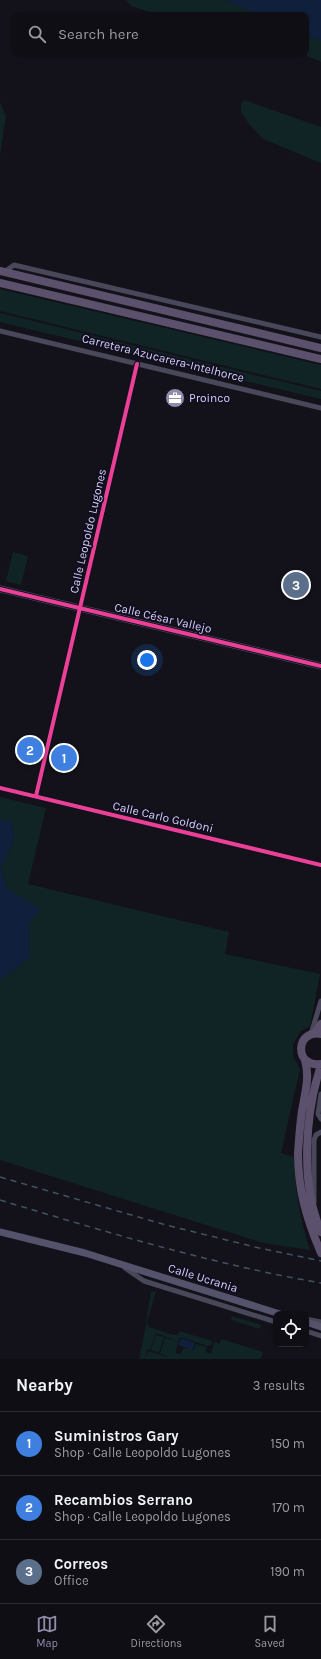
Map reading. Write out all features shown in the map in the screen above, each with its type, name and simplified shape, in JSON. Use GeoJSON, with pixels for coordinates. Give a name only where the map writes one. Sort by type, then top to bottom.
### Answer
{"type":"FeatureCollection","features":[{"type":"Feature","properties":{"kind":"main road"},"geometry":{"type":"LineString","coordinates":[[2,272],[321,348]]}},
{"type":"Feature","properties":{"kind":"main road"},"geometry":{"type":"LineString","coordinates":[[0,283],[321,359]]}},
{"type":"Feature","properties":{"kind":"main road"},"geometry":{"type":"LineString","coordinates":[[320,1251],[310,1229],[300,1189],[298,1153],[302,1112],[308,1082],[307,1066],[301,1050],[301,1045],[306,1037],[316,1034],[321,1024]]}},
{"type":"Feature","properties":{"kind":"main road"},"geometry":{"type":"LineString","coordinates":[[304,1060],[312,1064],[321,1065],[315,1083],[307,1145],[308,1168],[313,1207],[321,1232]]}},
{"type":"Feature","properties":{"kind":"street"},"geometry":{"type":"LineString","coordinates":[[2,272],[14,265],[321,337]]}},
{"type":"Feature","properties":{"kind":"street","name":"Carretera Azucarera-Intelhorce"},"geometry":{"type":"LineString","coordinates":[[0,330],[321,408]]}},
{"type":"Feature","properties":{"kind":"street","name":"Calle Leopoldo Lugones"},"geometry":{"type":"LineString","coordinates":[[36,796],[137,364]]}},
{"type":"Feature","properties":{"kind":"street","name":"Calle César Vallejo"},"geometry":{"type":"LineString","coordinates":[[0,589],[321,666]]}},
{"type":"Feature","properties":{"kind":"street","name":"Calle Carlo Goldoni"},"geometry":{"type":"LineString","coordinates":[[0,788],[321,865]]}},
{"type":"Feature","properties":{"kind":"street"},"geometry":{"type":"LineString","coordinates":[[316,1034],[321,1001]]}},
{"type":"Feature","properties":{"kind":"street"},"geometry":{"type":"LineString","coordinates":[[319,1117],[321,1094]]}},
{"type":"Feature","properties":{"kind":"street"},"geometry":{"type":"LineString","coordinates":[[313,1207],[315,1198],[313,1168],[314,1140],[316,1135],[321,1132]]}},
{"type":"Feature","properties":{"kind":"street","name":"Calle Ucrania"},"geometry":{"type":"LineString","coordinates":[[0,1232],[85,1253],[273,1312]]}},
{"type":"Feature","properties":{"kind":"street","name":"Calle Ucrania"},"geometry":{"type":"LineString","coordinates":[[119,1264],[144,1280],[273,1321]]}},
{"type":"Feature","properties":{"kind":"street"},"geometry":{"type":"LineString","coordinates":[[309,1320],[321,1322]]}},
{"type":"Feature","properties":{"kind":"street"},"geometry":{"type":"LineString","coordinates":[[309,1323],[321,1327]]}},
{"type":"Feature","properties":{"kind":"street"},"geometry":{"type":"LineString","coordinates":[[309,1332],[321,1336]]}},
{"type":"Feature","properties":{"kind":"green space"},"geometry":{"type":"Polygon","coordinates":[[[126,0],[226,0],[252,12],[150,12],[131,6],[126,0]]]}},
{"type":"Feature","properties":{"kind":"green space"},"geometry":{"type":"Polygon","coordinates":[[[309,36],[321,41],[321,62],[308,56],[309,56],[309,36]]]}},
{"type":"Feature","properties":{"kind":"green space"},"geometry":{"type":"Polygon","coordinates":[[[244,100],[321,127],[321,163],[263,139],[249,124],[241,112],[241,104],[244,100]]]}},
{"type":"Feature","properties":{"kind":"green space"},"geometry":{"type":"Polygon","coordinates":[[[0,102],[6,116],[0,155],[0,102]]]}},
{"type":"Feature","properties":{"kind":"green space"},"geometry":{"type":"Polygon","coordinates":[[[0,289],[321,365],[321,389],[0,311],[0,289]]]}},
{"type":"Feature","properties":{"kind":"green space"},"geometry":{"type":"Polygon","coordinates":[[[0,313],[321,391],[321,399],[0,322],[0,313]]]}},
{"type":"Feature","properties":{"kind":"green space"},"geometry":{"type":"Polygon","coordinates":[[[13,552],[28,556],[21,585],[6,581],[13,552]]]}},
{"type":"Feature","properties":{"kind":"green space"},"geometry":{"type":"Polygon","coordinates":[[[0,797],[46,808],[28,884],[229,932],[225,954],[320,974],[310,1026],[300,1032],[293,1044],[293,1056],[300,1069],[281,1153],[294,1157],[299,1204],[303,1227],[310,1250],[263,1243],[0,1160],[0,980],[30,957],[29,924],[7,889],[1,868],[14,840],[12,822],[0,820],[0,797]]]}},
{"type":"Feature","properties":{"kind":"green space"},"geometry":{"type":"Polygon","coordinates":[[[151,1291],[156,1292],[147,1322],[149,1327],[173,1335],[178,1335],[179,1331],[212,1341],[211,1345],[208,1346],[180,1337],[175,1353],[180,1354],[184,1348],[194,1350],[196,1344],[207,1347],[205,1352],[211,1354],[214,1342],[220,1344],[221,1339],[263,1352],[261,1359],[139,1359],[151,1291]],[[156,1333],[150,1350],[147,1349],[145,1359],[148,1351],[168,1357],[160,1353],[165,1338],[174,1340],[156,1333]]]}},
{"type":"Feature","properties":{"kind":"green space"},"geometry":{"type":"Polygon","coordinates":[[[232,1316],[261,1325],[260,1329],[231,1320],[232,1316]]]}},
{"type":"Feature","properties":{"kind":"green space"},"geometry":{"type":"Polygon","coordinates":[[[156,1335],[164,1337],[159,1353],[151,1350],[156,1335]]]}},
{"type":"Feature","properties":{"kind":"water"},"geometry":{"type":"Polygon","coordinates":[[[226,0],[321,0],[321,41],[309,36],[309,12],[252,12],[226,0]]]}},
{"type":"Feature","properties":{"kind":"water"},"geometry":{"type":"Polygon","coordinates":[[[0,820],[12,822],[14,840],[1,868],[7,889],[41,909],[29,924],[30,957],[0,980],[0,820]]]}},
{"type":"Feature","properties":{"kind":"water"},"geometry":{"type":"Polygon","coordinates":[[[181,1338],[195,1343],[193,1350],[178,1345],[181,1338]]]}},
{"type":"Feature","properties":{"kind":"railway"},"geometry":{"type":"LineString","coordinates":[[0,1177],[166,1225],[259,1248],[321,1261]]}},
{"type":"Feature","properties":{"kind":"railway"},"geometry":{"type":"LineString","coordinates":[[0,1200],[199,1257],[240,1267],[321,1283]]}},
{"type":"Feature","properties":{"kind":"cycle path"},"geometry":{"type":"LineString","coordinates":[[36,796],[137,364]]}},
{"type":"Feature","properties":{"kind":"cycle path"},"geometry":{"type":"LineString","coordinates":[[0,589],[321,666]]}},
{"type":"Feature","properties":{"kind":"cycle path"},"geometry":{"type":"LineString","coordinates":[[0,788],[321,865]]}},
{"type":"Feature","properties":{"kind":"place","name":"Proinco"},"geometry":{"type":"Point","coordinates":[175,398]}},
{"type":"Feature","properties":{"kind":"place","name":"Correos"},"geometry":{"type":"Point","coordinates":[296,585]}},
{"type":"Feature","properties":{"kind":"place","name":"Recambios Serrano"},"geometry":{"type":"Point","coordinates":[30,750]}},
{"type":"Feature","properties":{"kind":"place","name":"Suministros Gary"},"geometry":{"type":"Point","coordinates":[64,758]}}]}
